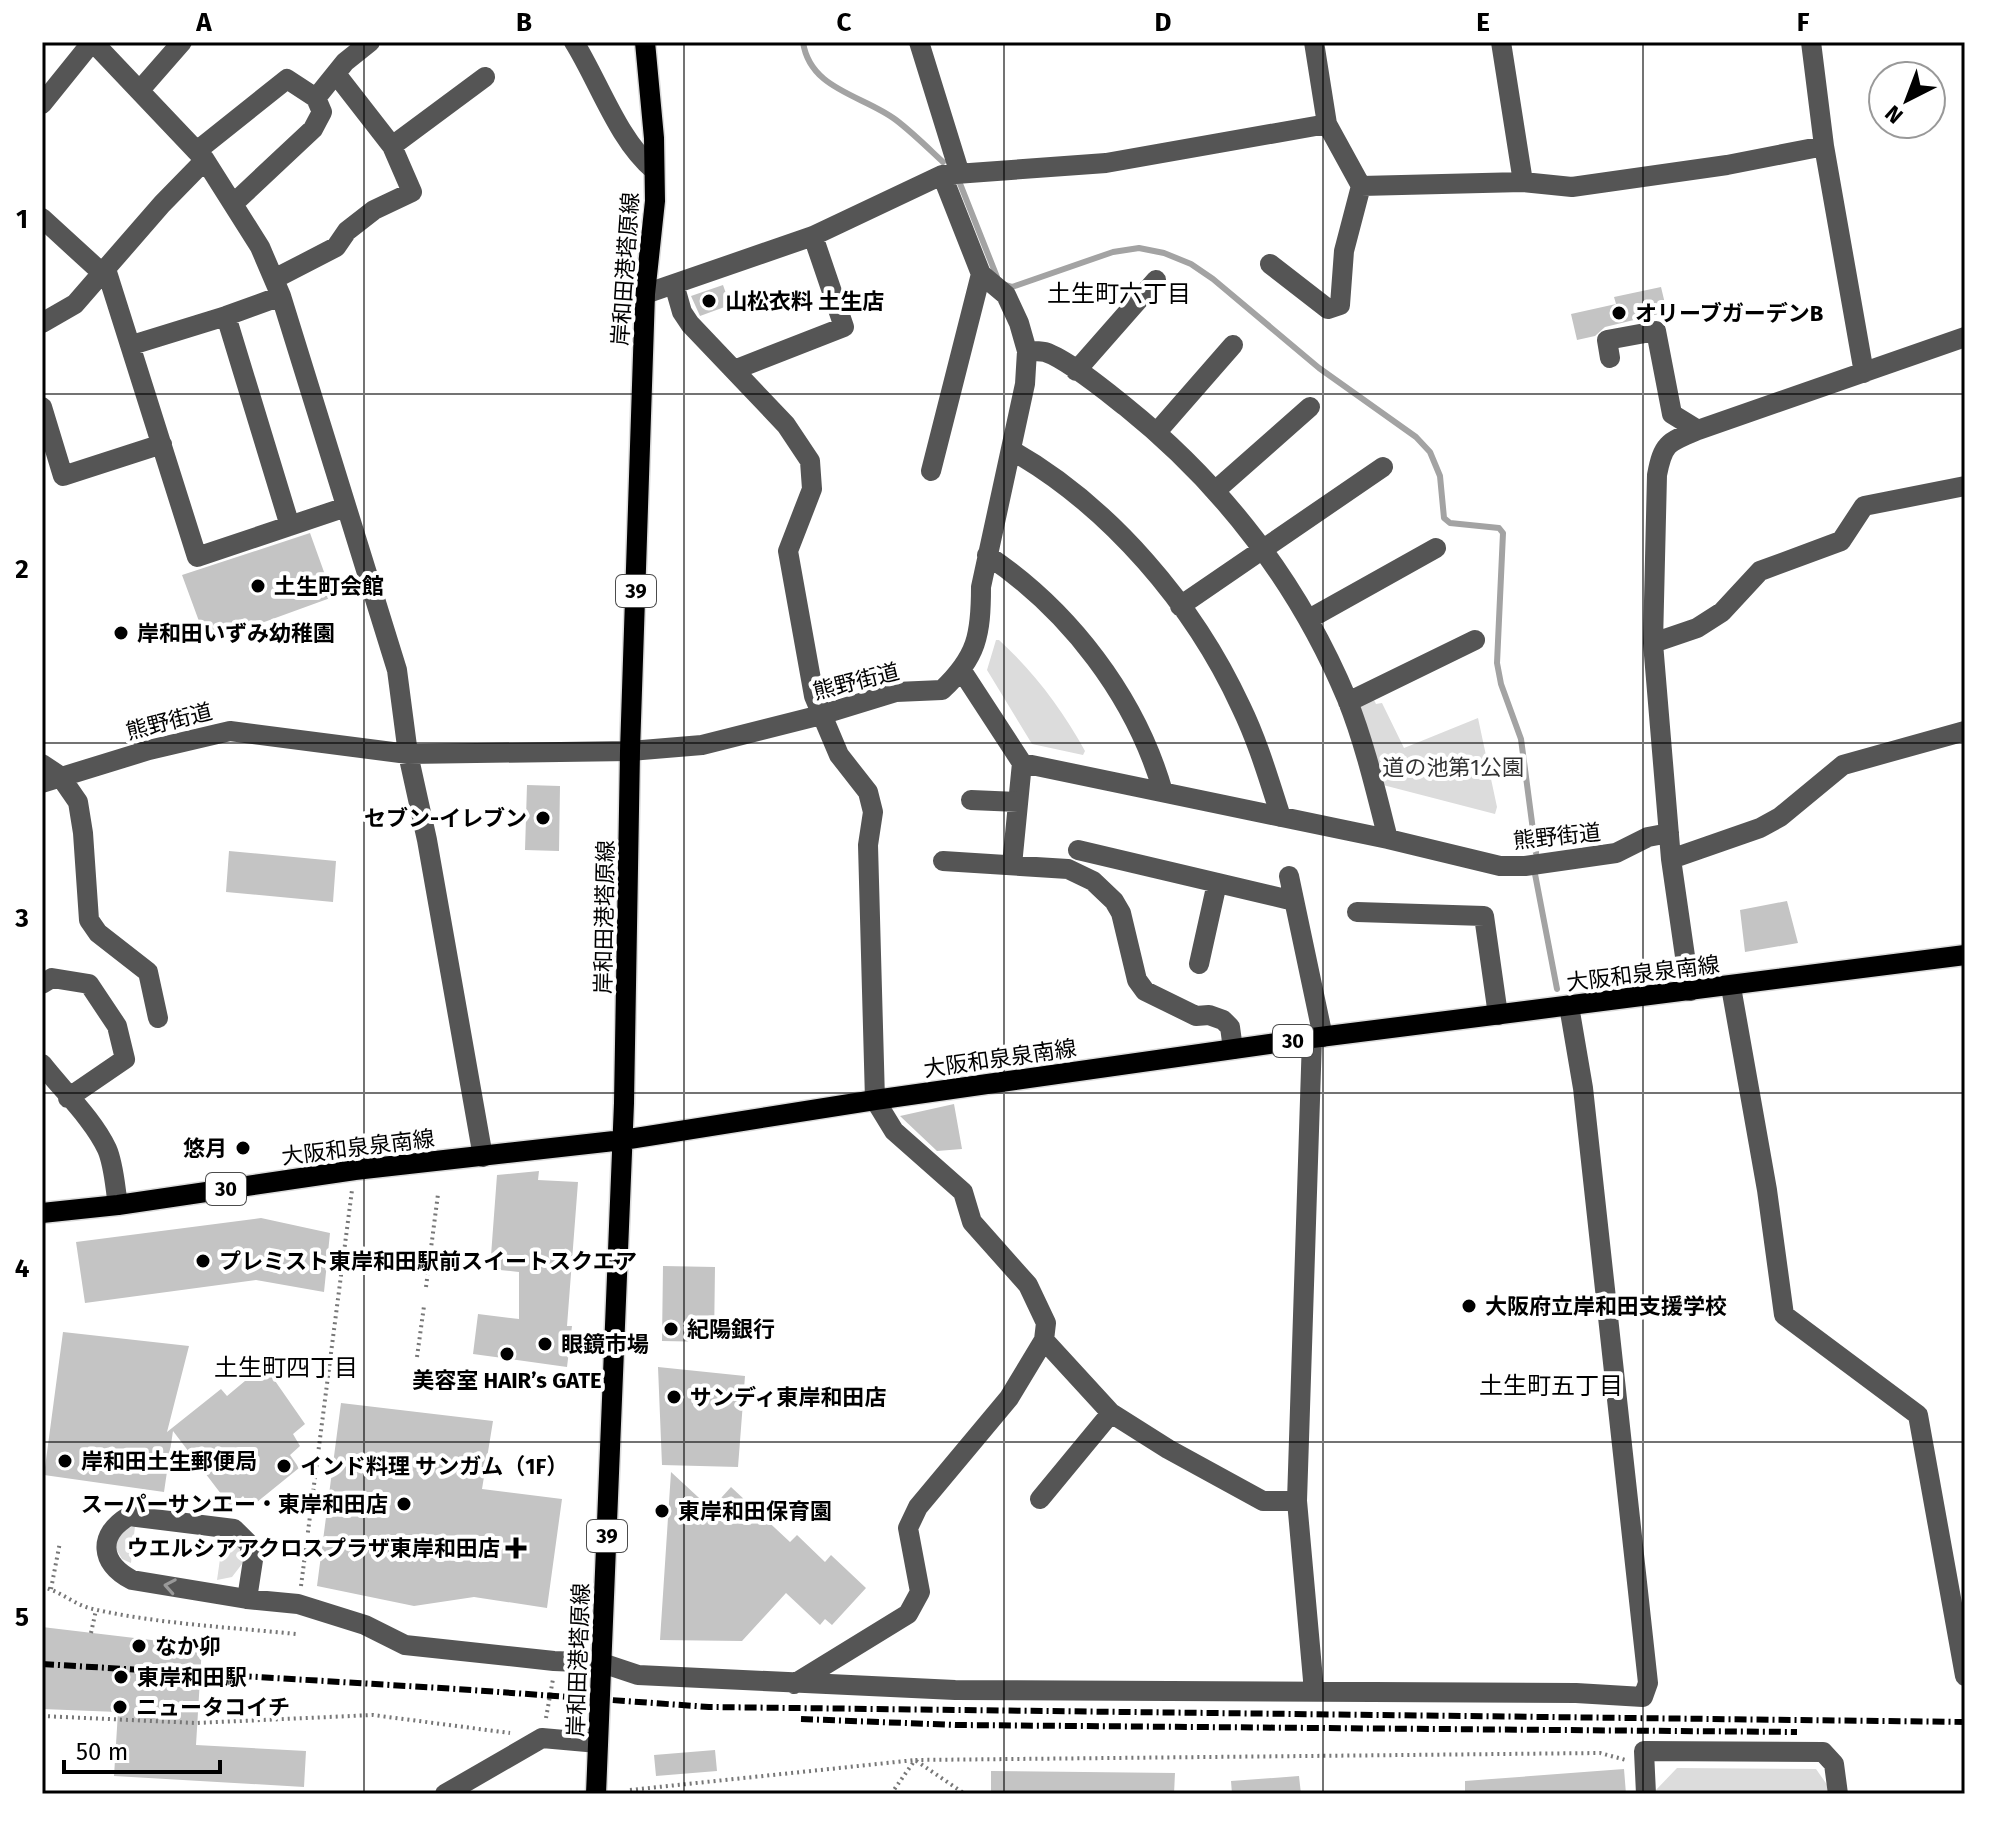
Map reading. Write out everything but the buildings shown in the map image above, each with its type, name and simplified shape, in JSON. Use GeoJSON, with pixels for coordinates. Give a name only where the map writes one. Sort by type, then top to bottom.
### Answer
{"type":"FeatureCollection","features":[{"type":"Feature","properties":{"kind":"main road","name":"岸和田港塔原線"},"geometry":{"type":"LineString","coordinates":[[596,1794],[623,1140],[630,751],[645,294],[655,201],[645,42]]}},
{"type":"Feature","properties":{"kind":"main road","name":"大阪和泉泉南線"},"geometry":{"type":"LineString","coordinates":[[42,1215],[355,1170],[623,1140],[875,1100],[1318,1037],[1965,955]]}},
{"type":"Feature","properties":{"kind":"street"},"geometry":{"type":"LineString","coordinates":[[42,104],[93,42],[202,155],[260,247],[278,288],[310,381],[397,670],[408,754],[427,840],[483,1157]]}},
{"type":"Feature","properties":{"kind":"street"},"geometry":{"type":"LineString","coordinates":[[140,90],[182,42]]}},
{"type":"Feature","properties":{"kind":"street"},"geometry":{"type":"LineString","coordinates":[[316,98],[345,62],[370,42]]}},
{"type":"Feature","properties":{"kind":"street"},"geometry":{"type":"LineString","coordinates":[[574,42],[629,142],[640,158],[654,170]]}},
{"type":"Feature","properties":{"kind":"street"},"geometry":{"type":"LineString","coordinates":[[919,42],[950,173],[981,274],[931,471]]}},
{"type":"Feature","properties":{"kind":"street"},"geometry":{"type":"LineString","coordinates":[[1270,264],[1328,309],[1340,305],[1344,251],[1361,186],[1327,124],[1314,42]]}},
{"type":"Feature","properties":{"kind":"street"},"geometry":{"type":"LineString","coordinates":[[1501,42],[1523,182]]}},
{"type":"Feature","properties":{"kind":"street"},"geometry":{"type":"LineString","coordinates":[[1811,42],[1824,146],[1864,373]]}},
{"type":"Feature","properties":{"kind":"street"},"geometry":{"type":"LineString","coordinates":[[132,345],[226,316],[278,288],[336,247],[347,231],[374,210],[412,192],[392,146],[336,74]]}},
{"type":"Feature","properties":{"kind":"street"},"geometry":{"type":"LineString","coordinates":[[392,146],[485,77]]}},
{"type":"Feature","properties":{"kind":"street"},"geometry":{"type":"LineString","coordinates":[[42,323],[75,304],[202,155],[287,79],[316,98],[322,112],[313,129],[233,204]]}},
{"type":"Feature","properties":{"kind":"street"},"geometry":{"type":"LineString","coordinates":[[645,294],[813,236],[950,173],[1106,163],[1327,124]]}},
{"type":"Feature","properties":{"kind":"street"},"geometry":{"type":"LineString","coordinates":[[1361,186],[1523,182],[1572,187],[1727,165],[1824,146]]}},
{"type":"Feature","properties":{"kind":"street"},"geometry":{"type":"LineString","coordinates":[[42,218],[104,271],[132,345],[197,557],[346,507]]}},
{"type":"Feature","properties":{"kind":"street"},"geometry":{"type":"LineString","coordinates":[[734,370],[844,327],[813,236]]}},
{"type":"Feature","properties":{"kind":"street"},"geometry":{"type":"LineString","coordinates":[[981,274],[1006,295],[1027,351],[1025,384],[981,587],[981,621],[976,645],[962,671],[1022,763],[1012,865]]}},
{"type":"Feature","properties":{"kind":"street"},"geometry":{"type":"LineString","coordinates":[[1076,371],[1156,280]]}},
{"type":"Feature","properties":{"kind":"street"},"geometry":{"type":"LineString","coordinates":[[674,284],[682,312],[690,324],[786,425],[810,461],[812,489],[788,551],[814,696],[839,755],[868,792],[873,812],[868,845],[875,1100],[894,1131],[963,1192],[972,1222],[1028,1285],[1046,1323],[1044,1340],[1009,1398],[918,1507],[908,1528],[920,1592],[908,1614],[794,1684]]}},
{"type":"Feature","properties":{"kind":"street"},"geometry":{"type":"LineString","coordinates":[[226,316],[290,526]]}},
{"type":"Feature","properties":{"kind":"street"},"geometry":{"type":"LineString","coordinates":[[1610,358],[1607,340],[1656,331],[1672,414],[1698,430]]}},
{"type":"Feature","properties":{"kind":"street"},"geometry":{"type":"LineString","coordinates":[[1690,991],[1671,859],[1653,643],[1657,475],[1662,450],[1672,440],[1698,430],[1965,337]]}},
{"type":"Feature","properties":{"kind":"street"},"geometry":{"type":"LineString","coordinates":[[1157,432],[1233,345]]}},
{"type":"Feature","properties":{"kind":"street"},"geometry":{"type":"LineString","coordinates":[[1027,351],[1045,352],[1076,371],[1157,432],[1216,490],[1262,548],[1309,619],[1348,702],[1388,839]]}},
{"type":"Feature","properties":{"kind":"street"},"geometry":{"type":"LineString","coordinates":[[42,407],[63,476],[162,444]]}},
{"type":"Feature","properties":{"kind":"street"},"geometry":{"type":"LineString","coordinates":[[1216,490],[1310,407]]}},
{"type":"Feature","properties":{"kind":"street"},"geometry":{"type":"LineString","coordinates":[[1011,450],[1059,482],[1100,517],[1149,567],[1180,606],[1217,662],[1241,707],[1281,817]]}},
{"type":"Feature","properties":{"kind":"street"},"geometry":{"type":"LineString","coordinates":[[1180,606],[1383,467]]}},
{"type":"Feature","properties":{"kind":"street"},"geometry":{"type":"LineString","coordinates":[[1653,643],[1697,628],[1722,612],[1760,571],[1841,541],[1864,506],[1965,486]]}},
{"type":"Feature","properties":{"kind":"street"},"geometry":{"type":"LineString","coordinates":[[1309,619],[1436,548]]}},
{"type":"Feature","properties":{"kind":"street"},"geometry":{"type":"LineString","coordinates":[[987,555],[1035,593],[1090,653],[1135,720],[1154,758],[1163,792]]}},
{"type":"Feature","properties":{"kind":"street"},"geometry":{"type":"LineString","coordinates":[[1348,702],[1475,640]]}},
{"type":"Feature","properties":{"kind":"street","name":"熊野街道"},"geometry":{"type":"LineString","coordinates":[[51,779],[149,750],[230,731],[408,754],[630,751],[702,745],[821,715],[896,692],[942,690],[962,671]]}},
{"type":"Feature","properties":{"kind":"street"},"geometry":{"type":"LineString","coordinates":[[1671,859],[1760,828],[1780,817],[1843,765],[1965,731]]}},
{"type":"Feature","properties":{"kind":"street","name":"熊野街道"},"geometry":{"type":"LineString","coordinates":[[1022,763],[1388,839],[1500,866],[1525,866],[1616,853],[1648,837],[1669,833]]}},
{"type":"Feature","properties":{"kind":"street"},"geometry":{"type":"LineString","coordinates":[[42,764],[51,779],[78,802],[89,920],[98,933],[148,972],[158,1018]]}},
{"type":"Feature","properties":{"kind":"street"},"geometry":{"type":"LineString","coordinates":[[971,800],[1018,802]]}},
{"type":"Feature","properties":{"kind":"street"},"geometry":{"type":"LineString","coordinates":[[1078,850],[1294,901]]}},
{"type":"Feature","properties":{"kind":"street"},"geometry":{"type":"LineString","coordinates":[[943,861],[1068,869],[1093,881],[1114,901],[1121,913],[1137,980],[1145,991],[1196,1016],[1209,1015],[1223,1020],[1230,1027],[1233,1049]]}},
{"type":"Feature","properties":{"kind":"street"},"geometry":{"type":"LineString","coordinates":[[1289,876],[1318,1037],[1297,1501],[1314,1691]]}},
{"type":"Feature","properties":{"kind":"street"},"geometry":{"type":"LineString","coordinates":[[1199,964],[1217,883]]}},
{"type":"Feature","properties":{"kind":"street"},"geometry":{"type":"LineString","coordinates":[[1357,912],[1484,916],[1498,1015]]}},
{"type":"Feature","properties":{"kind":"street"},"geometry":{"type":"LineString","coordinates":[[42,984],[52,978],[89,984],[117,1026],[125,1059],[68,1098]]}},
{"type":"Feature","properties":{"kind":"street"},"geometry":{"type":"LineString","coordinates":[[1731,987],[1767,1190],[1784,1315],[1918,1415],[1965,1676]]}},
{"type":"Feature","properties":{"kind":"street"},"geometry":{"type":"LineString","coordinates":[[247,1599],[253,1560],[249,1544],[234,1529],[129,1516],[116,1524],[108,1536],[106,1549],[110,1563],[119,1573],[132,1580],[247,1599],[298,1604],[365,1625],[405,1645],[602,1663],[638,1675],[955,1690],[1576,1693],[1643,1697],[1648,1683],[1583,1088],[1569,1006]]}},
{"type":"Feature","properties":{"kind":"street"},"geometry":{"type":"LineString","coordinates":[[42,1064],[94,1125],[108,1152],[118,1205]]}},
{"type":"Feature","properties":{"kind":"street"},"geometry":{"type":"LineString","coordinates":[[1044,1340],[1111,1413],[1168,1449],[1263,1501],[1297,1501]]}},
{"type":"Feature","properties":{"kind":"street"},"geometry":{"type":"LineString","coordinates":[[1040,1499],[1111,1413]]}},
{"type":"Feature","properties":{"kind":"street"},"geometry":{"type":"LineString","coordinates":[[445,1794],[542,1738],[598,1743]]}},
{"type":"Feature","properties":{"kind":"street"},"geometry":{"type":"LineString","coordinates":[[1646,1794],[1644,1751],[1823,1752],[1834,1764],[1838,1794]]}},
{"type":"Feature","properties":{"kind":"path"},"geometry":{"type":"LineString","coordinates":[[298,1604],[355,1170]]}},
{"type":"Feature","properties":{"kind":"path"},"geometry":{"type":"LineString","coordinates":[[426,1287],[438,1194]]}},
{"type":"Feature","properties":{"kind":"path"},"geometry":{"type":"LineString","coordinates":[[417,1357],[424,1306]]}},
{"type":"Feature","properties":{"kind":"path"},"geometry":{"type":"LineString","coordinates":[[51,1589],[60,1542]]}},
{"type":"Feature","properties":{"kind":"path"},"geometry":{"type":"LineString","coordinates":[[42,1587],[81,1607],[131,1617],[296,1634]]}},
{"type":"Feature","properties":{"kind":"path"},"geometry":{"type":"LineString","coordinates":[[91,1633],[96,1610]]}},
{"type":"Feature","properties":{"kind":"path"},"geometry":{"type":"LineString","coordinates":[[42,1716],[196,1723],[373,1715],[542,1738],[553,1677]]}},
{"type":"Feature","properties":{"kind":"path"},"geometry":{"type":"LineString","coordinates":[[77,1710],[77,1717]]}},
{"type":"Feature","properties":{"kind":"path"},"geometry":{"type":"LineString","coordinates":[[630,1790],[915,1760],[1600,1753],[1643,1763]]}},
{"type":"Feature","properties":{"kind":"path"},"geometry":{"type":"LineString","coordinates":[[891,1794],[915,1760]]}},
{"type":"Feature","properties":{"kind":"path"},"geometry":{"type":"LineString","coordinates":[[915,1760],[965,1794]]}},
{"type":"Feature","properties":{"kind":"green space"},"geometry":{"type":"Polygon","coordinates":[[[996,640],[1012,652],[1057,706],[1085,751],[1083,755],[1032,744],[987,670],[996,640]]]}},
{"type":"Feature","properties":{"kind":"green space","name":"道の池第1公園"},"geometry":{"type":"Polygon","coordinates":[[[1372,696],[1376,704],[1382,703],[1404,748],[1478,718],[1497,807],[1495,814],[1383,785],[1360,710],[1363,701],[1372,696]]]}},
{"type":"Feature","properties":{"kind":"green space"},"geometry":{"type":"Polygon","coordinates":[[[135,1526],[131,1563],[122,1559],[115,1547],[121,1533],[135,1526]]]}},
{"type":"Feature","properties":{"kind":"green space"},"geometry":{"type":"Polygon","coordinates":[[[223,1538],[238,1547],[242,1564],[232,1577],[217,1580],[223,1538]]]}},
{"type":"Feature","properties":{"kind":"green space"},"geometry":{"type":"Polygon","coordinates":[[[1677,1768],[1816,1769],[1830,1794],[1655,1794],[1677,1768]]]}},
{"type":"Feature","properties":{"kind":"waterway"},"geometry":{"type":"LineString","coordinates":[[803,42],[808,58],[827,81],[896,120],[943,162]]}},
{"type":"Feature","properties":{"kind":"waterway"},"geometry":{"type":"LineString","coordinates":[[959,181],[997,277]]}},
{"type":"Feature","properties":{"kind":"waterway"},"geometry":{"type":"LineString","coordinates":[[1005,285],[1012,287],[1113,252],[1139,248],[1164,253],[1191,264],[1213,279],[1319,368],[1416,437],[1430,452],[1440,476],[1444,518],[1450,523],[1499,528],[1503,533],[1497,663],[1501,684],[1521,739],[1536,853]]}},
{"type":"Feature","properties":{"kind":"waterway"},"geometry":{"type":"LineString","coordinates":[[1535,874],[1557,989]]}},
{"type":"Feature","properties":{"kind":"railway"},"geometry":{"type":"LineString","coordinates":[[42,1664],[709,1707],[1965,1722]]}},
{"type":"Feature","properties":{"kind":"railway"},"geometry":{"type":"LineString","coordinates":[[801,1719],[956,1725],[1797,1732]]}},
{"type":"Feature","properties":{"kind":"place","name":"山松衣料 土生店"},"geometry":{"type":"Point","coordinates":[709,301]}},
{"type":"Feature","properties":{"kind":"place","name":"オリーブガーデンB"},"geometry":{"type":"Point","coordinates":[1619,313]}},
{"type":"Feature","properties":{"kind":"place","name":"土生町会館"},"geometry":{"type":"Point","coordinates":[258,586]}},
{"type":"Feature","properties":{"kind":"place","name":"岸和田いずみ幼稚園"},"geometry":{"type":"Point","coordinates":[121,633]}},
{"type":"Feature","properties":{"kind":"place","name":"セブン-イレブン"},"geometry":{"type":"Point","coordinates":[543,818]}},
{"type":"Feature","properties":{"kind":"place","name":"悠月"},"geometry":{"type":"Point","coordinates":[243,1148]}},
{"type":"Feature","properties":{"kind":"place","name":"プレミスト東岸和田駅前スイートスクエア"},"geometry":{"type":"Point","coordinates":[203,1261]}},
{"type":"Feature","properties":{"kind":"place","name":"大阪府立岸和田支援学校"},"geometry":{"type":"Point","coordinates":[1469,1306]}},
{"type":"Feature","properties":{"kind":"place","name":"紀陽銀行"},"geometry":{"type":"Point","coordinates":[671,1329]}},
{"type":"Feature","properties":{"kind":"place","name":"眼鏡市場"},"geometry":{"type":"Point","coordinates":[545,1344]}},
{"type":"Feature","properties":{"kind":"place","name":"美容室 HAIR’s GATE"},"geometry":{"type":"Point","coordinates":[507,1354]}},
{"type":"Feature","properties":{"kind":"place","name":"サンディ東岸和田店"},"geometry":{"type":"Point","coordinates":[674,1397]}},
{"type":"Feature","properties":{"kind":"place","name":"岸和田土生郵便局"},"geometry":{"type":"Point","coordinates":[65,1461]}},
{"type":"Feature","properties":{"kind":"place","name":"インド料理 サンガム（1F）"},"geometry":{"type":"Point","coordinates":[284,1466]}},
{"type":"Feature","properties":{"kind":"place","name":"スーパーサンエー・東岸和田店"},"geometry":{"type":"Point","coordinates":[404,1504]}},
{"type":"Feature","properties":{"kind":"place","name":"東岸和田保育園"},"geometry":{"type":"Point","coordinates":[662,1511]}},
{"type":"Feature","properties":{"kind":"place","name":"ウエルシアアクロスプラザ東岸和田店"},"geometry":{"type":"Point","coordinates":[516,1548]}},
{"type":"Feature","properties":{"kind":"place","name":"なか卯"},"geometry":{"type":"Point","coordinates":[139,1646]}},
{"type":"Feature","properties":{"kind":"place","name":"東岸和田駅"},"geometry":{"type":"Point","coordinates":[121,1677]}},
{"type":"Feature","properties":{"kind":"place","name":"ニュータコイチ"},"geometry":{"type":"Point","coordinates":[120,1707]}},
{"type":"Feature","properties":{"kind":"district","name":"土生町六丁目"},"geometry":{"type":"Point","coordinates":[1119,294]}},
{"type":"Feature","properties":{"kind":"district","name":"土生町四丁目"},"geometry":{"type":"Point","coordinates":[286,1368]}},
{"type":"Feature","properties":{"kind":"district","name":"土生町五丁目"},"geometry":{"type":"Point","coordinates":[1551,1386]}}]}
